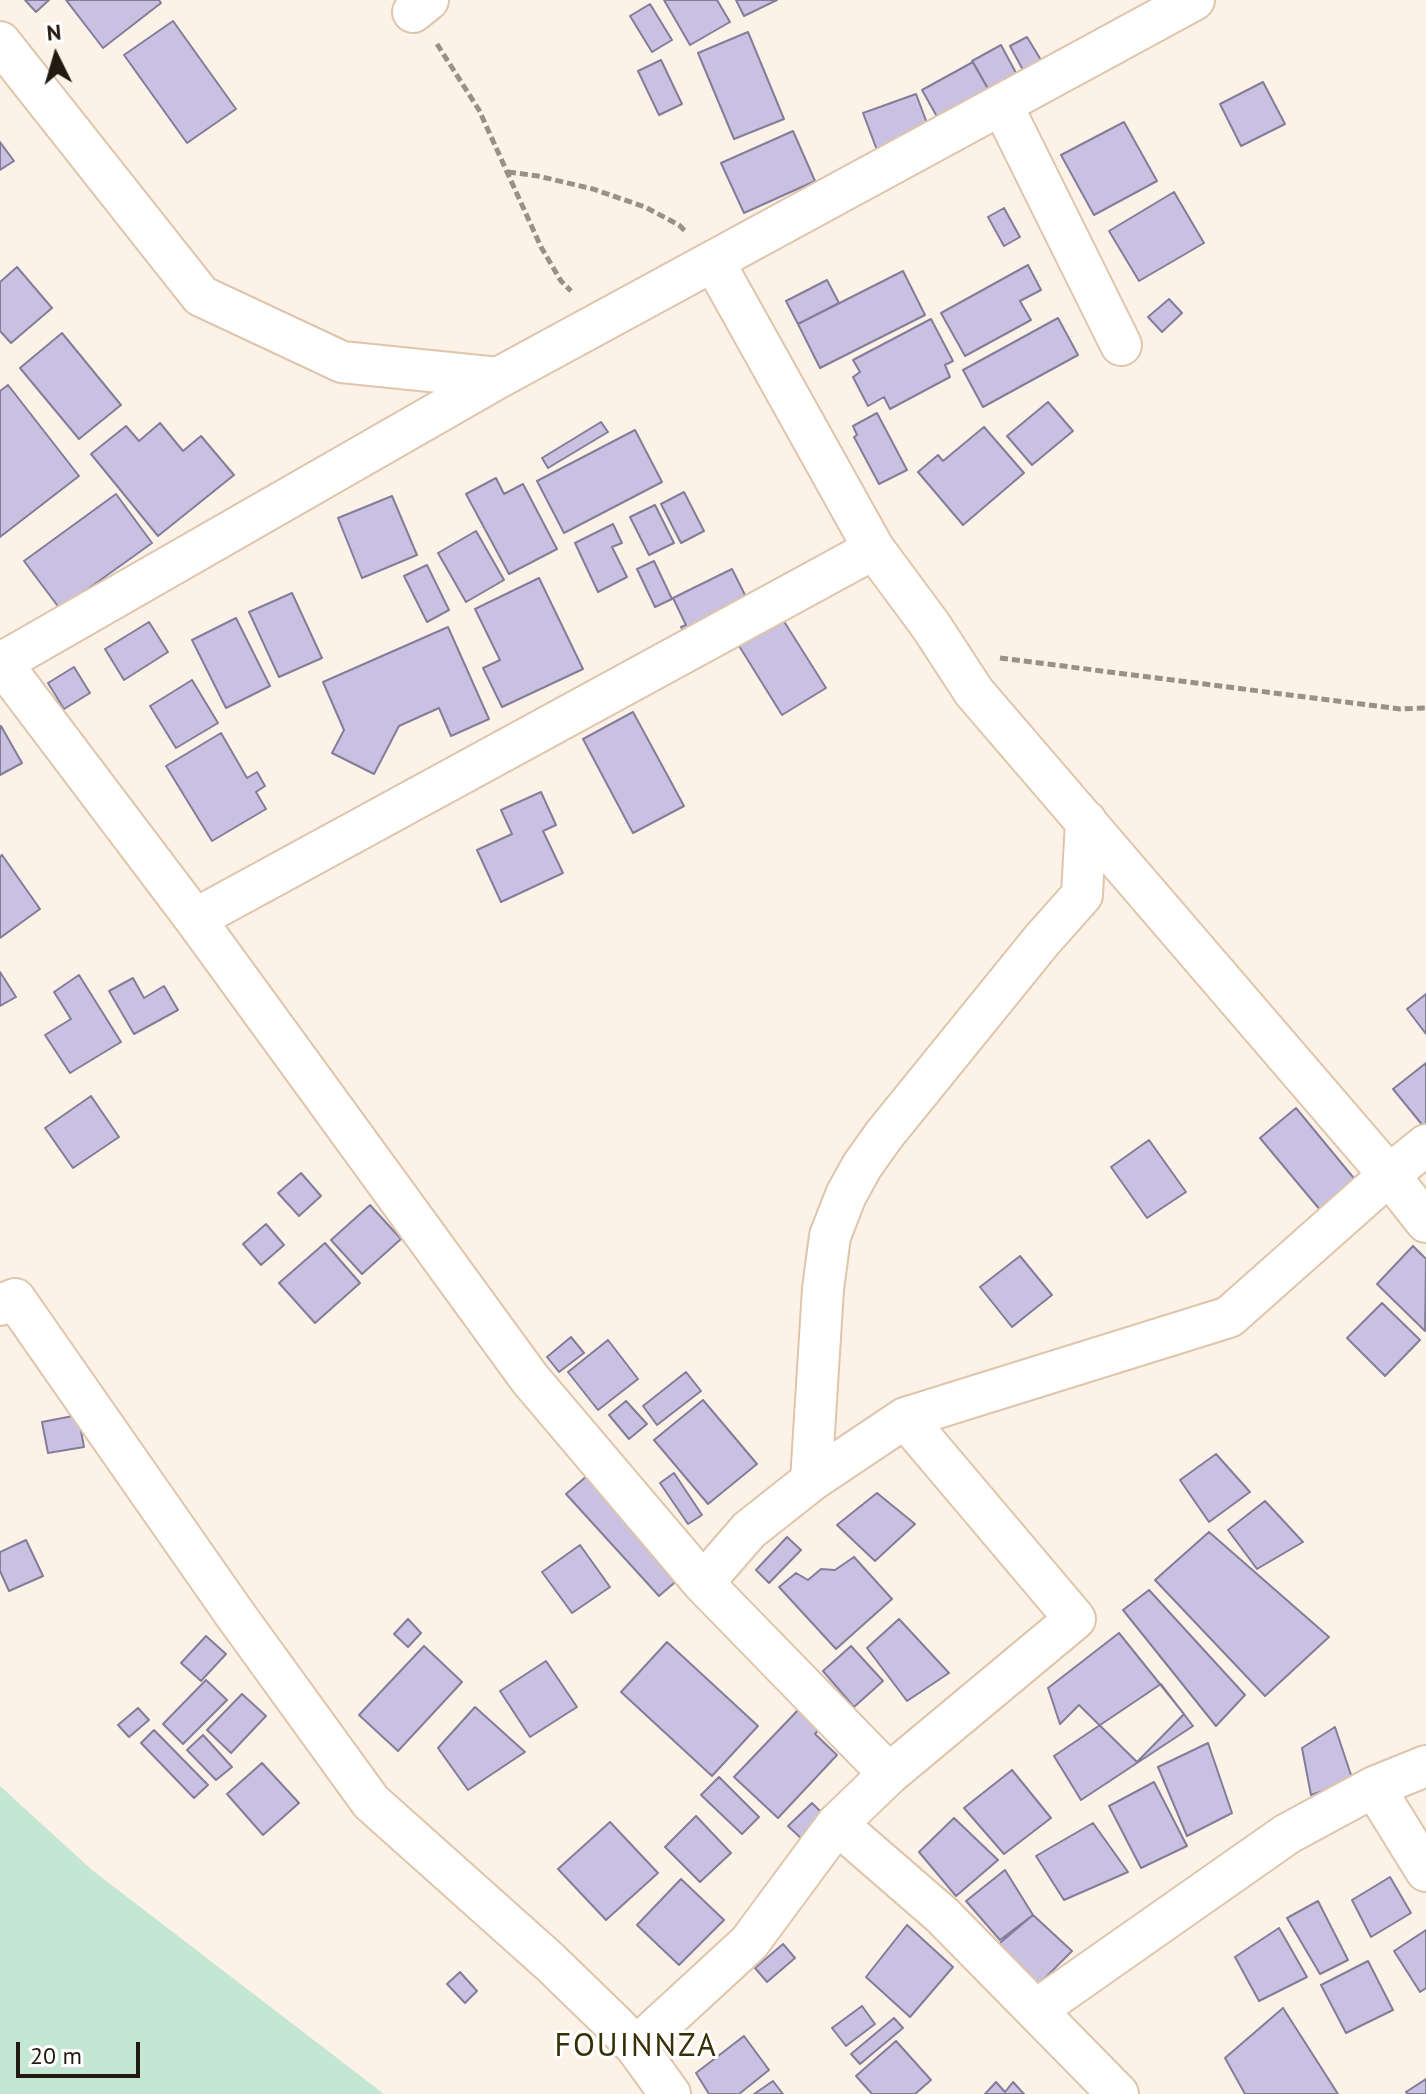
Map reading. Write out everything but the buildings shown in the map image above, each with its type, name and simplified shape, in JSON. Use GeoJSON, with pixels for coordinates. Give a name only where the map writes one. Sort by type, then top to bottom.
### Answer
{"type":"FeatureCollection","features":[{"type":"Feature","properties":{"kind":"street"},"geometry":{"type":"LineString","coordinates":[[889,1774],[703,1583],[530,1379],[195,919],[1,662],[498,378],[1194,0]]}},
{"type":"Feature","properties":{"kind":"street"},"geometry":{"type":"LineString","coordinates":[[0,42],[201,296],[342,362],[498,378]]}},
{"type":"Feature","properties":{"kind":"street"},"geometry":{"type":"LineString","coordinates":[[1002,105],[1121,345]]}},
{"type":"Feature","properties":{"kind":"street"},"geometry":{"type":"LineString","coordinates":[[714,262],[874,549],[931,626],[974,692],[1426,1222]]}},
{"type":"Feature","properties":{"kind":"street"},"geometry":{"type":"LineString","coordinates":[[195,919],[874,549]]}},
{"type":"Feature","properties":{"kind":"street"},"geometry":{"type":"LineString","coordinates":[[811,1481],[823,1289],[830,1236],[846,1195],[884,1135],[1082,895],[1086,821]]}},
{"type":"Feature","properties":{"kind":"street"},"geometry":{"type":"LineString","coordinates":[[703,1583],[749,1530],[811,1481],[905,1418],[1229,1317],[1426,1145]]}},
{"type":"Feature","properties":{"kind":"street"},"geometry":{"type":"LineString","coordinates":[[5,1294],[371,1802],[550,1962],[636,2047],[670,2094]]}},
{"type":"Feature","properties":{"kind":"street"},"geometry":{"type":"LineString","coordinates":[[636,2047],[749,1943],[837,1824],[889,1774],[1075,1619],[905,1418]]}},
{"type":"Feature","properties":{"kind":"street"},"geometry":{"type":"LineString","coordinates":[[1036,2010],[1287,1834],[1374,1787],[1426,1766]]}},
{"type":"Feature","properties":{"kind":"street"},"geometry":{"type":"LineString","coordinates":[[1374,1787],[1426,1871]]}},
{"type":"Feature","properties":{"kind":"street"},"geometry":{"type":"LineString","coordinates":[[837,1824],[942,1915],[1118,2094]]}},
{"type":"Feature","properties":{"kind":"path"},"geometry":{"type":"LineString","coordinates":[[420,6],[479,110],[541,247],[561,281],[599,323]]}},
{"type":"Feature","properties":{"kind":"path"},"geometry":{"type":"LineString","coordinates":[[507,172],[593,189],[645,207],[679,225],[714,262]]}},
{"type":"Feature","properties":{"kind":"path"},"geometry":{"type":"LineString","coordinates":[[948,652],[1385,707],[1426,708]]}},
{"type":"Feature","properties":{"kind":"green space"},"geometry":{"type":"Polygon","coordinates":[[[0,1786],[92,1870],[384,2094],[0,2094],[0,1786]]]}},
{"type":"Feature","properties":{"kind":"district","name":"FOUINNZA"},"geometry":{"type":"Point","coordinates":[636,2047]}}]}
